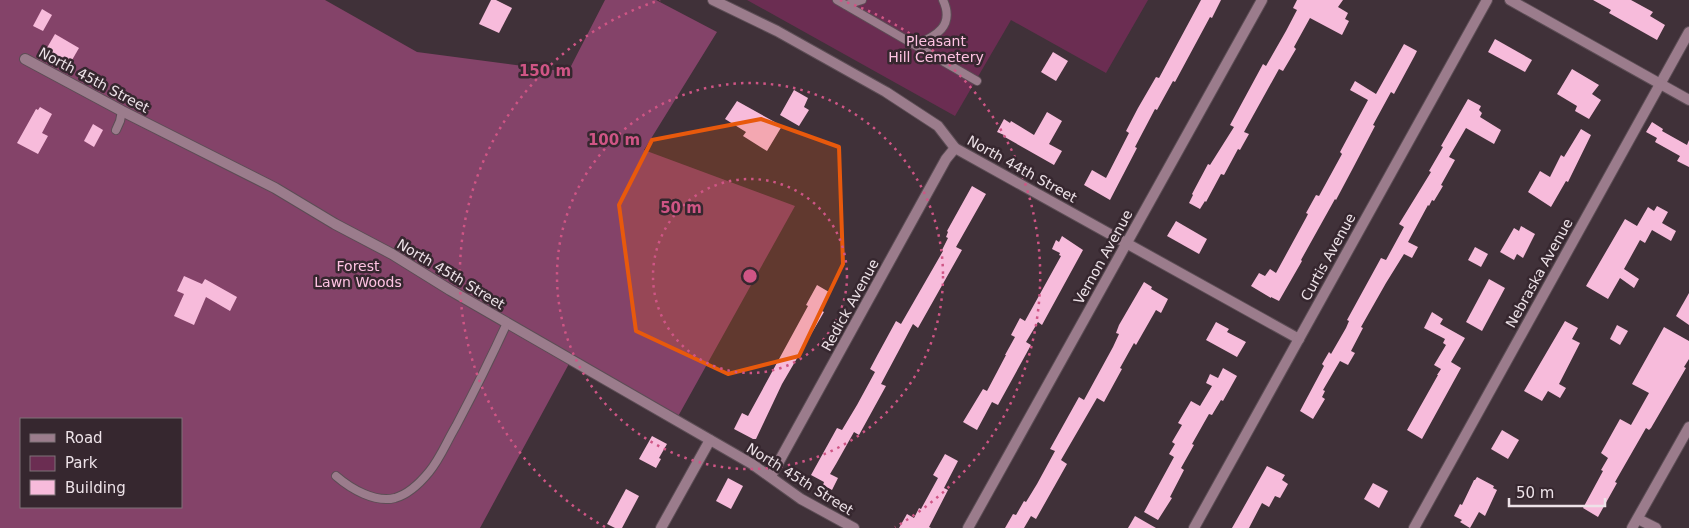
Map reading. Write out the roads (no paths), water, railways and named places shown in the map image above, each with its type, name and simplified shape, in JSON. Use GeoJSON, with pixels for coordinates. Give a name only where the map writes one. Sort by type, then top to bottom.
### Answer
{"type":"FeatureCollection","features":[{"type":"Feature","properties":{"kind":"street","name":"North 44th Street"},"geometry":{"type":"LineString","coordinates":[[713,0],[786,35],[886,92],[938,126],[955,148],[1299,339]]}},
{"type":"Feature","properties":{"kind":"street","name":"Vernon Avenue"},"geometry":{"type":"LineString","coordinates":[[968,528],[1262,0]]}},
{"type":"Feature","properties":{"kind":"street","name":"Curtis Avenue"},"geometry":{"type":"LineString","coordinates":[[1194,528],[1487,0]]}},
{"type":"Feature","properties":{"kind":"street"},"geometry":{"type":"LineString","coordinates":[[1510,0],[1689,100]]}},
{"type":"Feature","properties":{"kind":"street","name":"Nebraska Avenue"},"geometry":{"type":"LineString","coordinates":[[1414,528],[1689,32]]}},
{"type":"Feature","properties":{"kind":"street","name":"North 45th Street"},"geometry":{"type":"LineString","coordinates":[[25,59],[122,111],[275,188],[335,224],[392,254],[771,476],[801,499],[854,528]]}},
{"type":"Feature","properties":{"kind":"street","name":"Redick Avenue"},"geometry":{"type":"LineString","coordinates":[[771,476],[946,159],[955,148]]}},
{"type":"Feature","properties":{"kind":"street"},"geometry":{"type":"LineString","coordinates":[[1656,528],[1635,523],[1689,427]]}},
{"type":"Feature","properties":{"kind":"street"},"geometry":{"type":"LineString","coordinates":[[661,528],[710,440]]}},
{"type":"Feature","properties":{"kind":"lane"},"geometry":{"type":"LineString","coordinates":[[837,0],[977,81]]}},
{"type":"Feature","properties":{"kind":"lane"},"geometry":{"type":"LineString","coordinates":[[846,4],[862,0]]}},
{"type":"Feature","properties":{"kind":"lane"},"geometry":{"type":"LineString","coordinates":[[916,45],[934,37],[944,26],[946,10],[943,0]]}},
{"type":"Feature","properties":{"kind":"lane"},"geometry":{"type":"LineString","coordinates":[[116,130],[122,111]]}},
{"type":"Feature","properties":{"kind":"lane"},"geometry":{"type":"LineString","coordinates":[[336,476],[344,484],[365,494],[384,499],[395,498],[416,486],[429,472],[443,449],[507,323]]}},
{"type":"Feature","properties":{"kind":"park label","name":"Pleasant Hill Cemetery"},"geometry":{"type":"Point","coordinates":[936,49]}},
{"type":"Feature","properties":{"kind":"park label","name":"Forest Lawn Woods"},"geometry":{"type":"Point","coordinates":[358,274]}}]}
